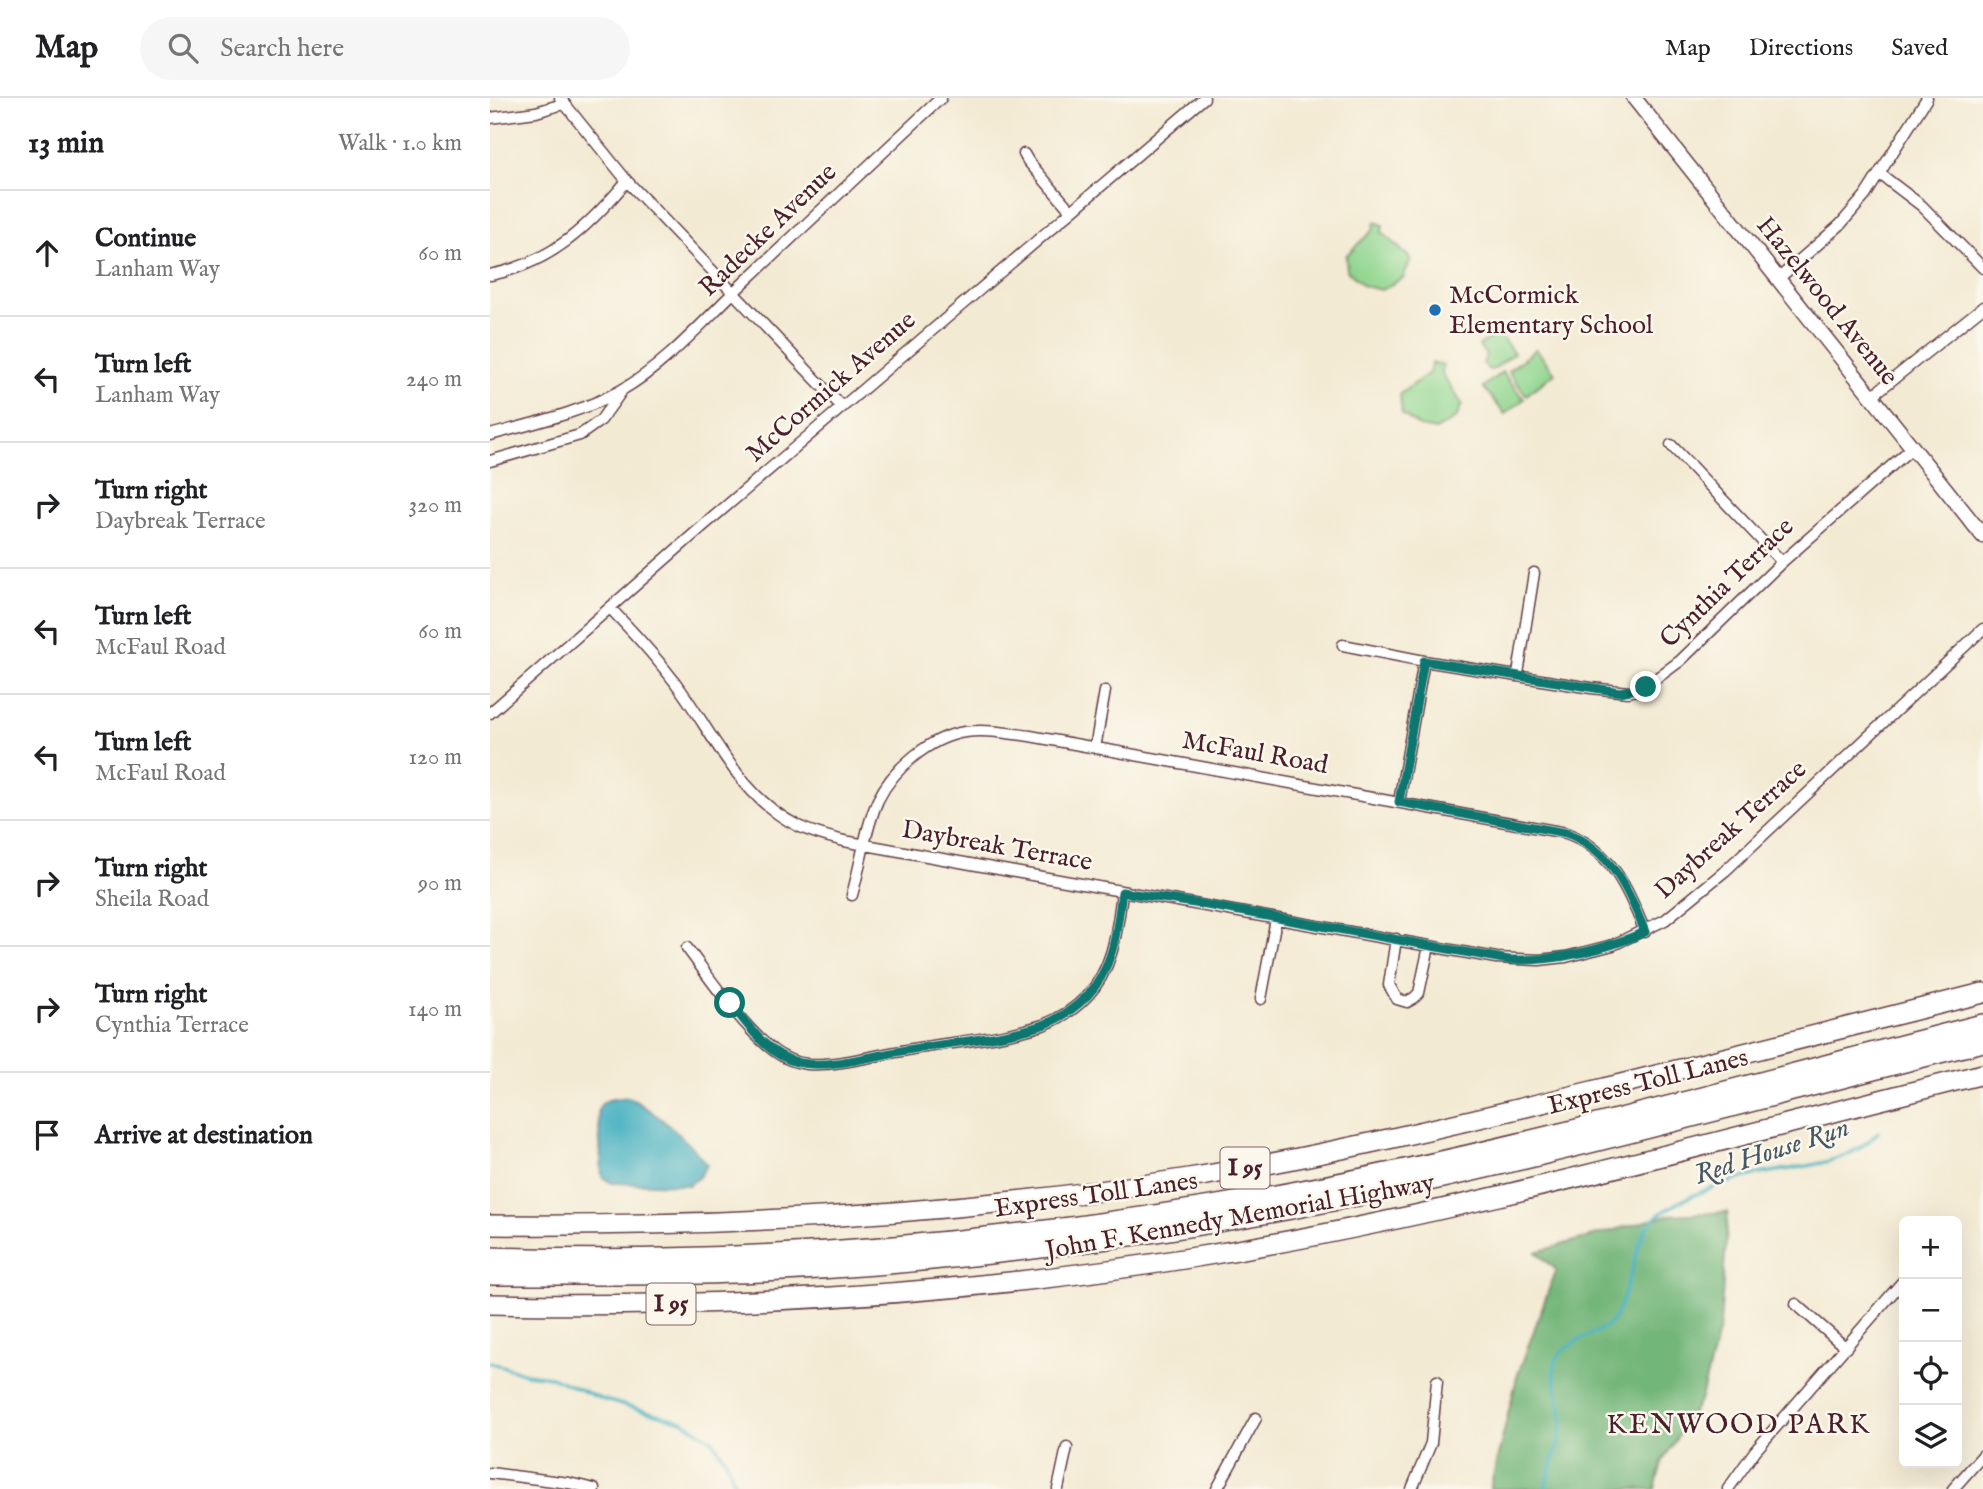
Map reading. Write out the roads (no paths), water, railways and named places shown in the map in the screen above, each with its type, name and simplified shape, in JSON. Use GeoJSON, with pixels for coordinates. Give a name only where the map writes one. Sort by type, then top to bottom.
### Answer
{"type":"FeatureCollection","features":[{"type":"Feature","properties":{"kind":"highway","name":"John F. Kennedy Memorial Highway"},"geometry":{"type":"LineString","coordinates":[[490,1225],[691,1225],[809,1220],[1034,1199],[1188,1178],[1435,1130],[1983,993]]}},
{"type":"Feature","properties":{"kind":"highway","name":"Express Toll Lanes"},"geometry":{"type":"LineString","coordinates":[[490,1257],[677,1257],[866,1247],[1028,1232],[1189,1210],[1301,1190],[1459,1156],[1983,1024]]}},
{"type":"Feature","properties":{"kind":"highway","name":"Express Toll Lanes"},"geometry":{"type":"LineString","coordinates":[[490,1275],[661,1275],[837,1268],[1140,1235],[1298,1208],[1503,1164],[1983,1042]]}},
{"type":"Feature","properties":{"kind":"highway","name":"John F. Kennedy Memorial Highway"},"geometry":{"type":"LineString","coordinates":[[490,1304],[691,1304],[811,1299],[1034,1279],[1184,1259],[1325,1234],[1511,1194],[1983,1074]]}},
{"type":"Feature","properties":{"kind":"street","name":"Radecke Avenue"},"geometry":{"type":"LineString","coordinates":[[490,435],[562,414],[623,390],[684,343],[733,293],[941,98]]}},
{"type":"Feature","properties":{"kind":"street","name":"McCormick Avenue"},"geometry":{"type":"LineString","coordinates":[[490,713],[842,407],[1204,98]]}},
{"type":"Feature","properties":{"kind":"street","name":"Hazelwood Avenue"},"geometry":{"type":"LineString","coordinates":[[1634,98],[1983,536]]}},
{"type":"Feature","properties":{"kind":"street"},"geometry":{"type":"LineString","coordinates":[[1778,279],[1840,225],[1865,196],[1927,98]]}},
{"type":"Feature","properties":{"kind":"street"},"geometry":{"type":"LineString","coordinates":[[490,118],[536,112],[561,101],[627,181],[842,407]]}},
{"type":"Feature","properties":{"kind":"street"},"geometry":{"type":"LineString","coordinates":[[1024,154],[1071,211]]}},
{"type":"Feature","properties":{"kind":"street"},"geometry":{"type":"LineString","coordinates":[[1880,174],[1922,206],[1983,268]]}},
{"type":"Feature","properties":{"kind":"street"},"geometry":{"type":"LineString","coordinates":[[490,275],[532,264],[566,242],[597,216],[627,181]]}},
{"type":"Feature","properties":{"kind":"street"},"geometry":{"type":"LineString","coordinates":[[1872,396],[1983,307]]}},
{"type":"Feature","properties":{"kind":"street","name":"Radecke Avenue"},"geometry":{"type":"LineString","coordinates":[[490,461],[580,435],[601,420],[623,390]]}},
{"type":"Feature","properties":{"kind":"street"},"geometry":{"type":"LineString","coordinates":[[1671,445],[1782,562]]}},
{"type":"Feature","properties":{"kind":"street","name":"Cynthia Terrace"},"geometry":{"type":"LineString","coordinates":[[1343,645],[1424,661],[1620,692],[1642,689],[1680,661],[1782,562],[1913,447]]}},
{"type":"Feature","properties":{"kind":"street"},"geometry":{"type":"LineString","coordinates":[[1518,674],[1534,573]]}},
{"type":"Feature","properties":{"kind":"street","name":"Daybreak Terrace"},"geometry":{"type":"LineString","coordinates":[[610,608],[661,663],[731,765],[760,800],[797,825],[832,838],[1122,892],[1496,958],[1539,960],[1586,953],[1613,945],[1645,932],[1678,911],[1726,871],[1983,629]]}},
{"type":"Feature","properties":{"kind":"street"},"geometry":{"type":"LineString","coordinates":[[1399,802],[1424,661]]}},
{"type":"Feature","properties":{"kind":"street"},"geometry":{"type":"LineString","coordinates":[[1095,748],[1105,691]]}},
{"type":"Feature","properties":{"kind":"street","name":"McFaul Road"},"geometry":{"type":"LineString","coordinates":[[852,894],[877,803],[885,788],[907,763],[944,738],[978,730],[1030,736],[1399,802],[1581,838],[1597,849],[1614,869],[1628,891],[1645,932]]}},
{"type":"Feature","properties":{"kind":"street"},"geometry":{"type":"LineString","coordinates":[[687,948],[751,1028],[778,1054],[808,1064],[839,1061],[1012,1032],[1042,1025],[1063,1015],[1087,996],[1105,971],[1114,945],[1122,892]]}},
{"type":"Feature","properties":{"kind":"street"},"geometry":{"type":"LineString","coordinates":[[1261,999],[1276,919]]}},
{"type":"Feature","properties":{"kind":"street"},"geometry":{"type":"LineString","coordinates":[[1396,939],[1390,985],[1397,999],[1407,1002],[1419,993],[1429,946]]}},
{"type":"Feature","properties":{"kind":"street"},"geometry":{"type":"LineString","coordinates":[[1728,1489],[1755,1451],[1899,1286]]}},
{"type":"Feature","properties":{"kind":"street"},"geometry":{"type":"LineString","coordinates":[[1796,1304],[1846,1348]]}},
{"type":"Feature","properties":{"kind":"street"},"geometry":{"type":"LineString","coordinates":[[1412,1489],[1431,1443],[1437,1381]]}},
{"type":"Feature","properties":{"kind":"street"},"geometry":{"type":"LineString","coordinates":[[1217,1489],[1256,1418]]}},
{"type":"Feature","properties":{"kind":"street"},"geometry":{"type":"LineString","coordinates":[[1058,1489],[1067,1447]]}},
{"type":"Feature","properties":{"kind":"street"},"geometry":{"type":"LineString","coordinates":[[1953,1489],[1983,1455]]}},
{"type":"Feature","properties":{"kind":"street"},"geometry":{"type":"LineString","coordinates":[[490,1473],[569,1483],[594,1489]]}},
{"type":"Feature","properties":{"kind":"water"},"geometry":{"type":"Polygon","coordinates":[[[629,1097],[671,1127],[707,1165],[689,1185],[612,1183],[602,1177],[598,1110],[607,1101],[629,1097]]]}},
{"type":"Feature","properties":{"kind":"waterway","name":"Red House Run"},"geometry":{"type":"LineString","coordinates":[[1545,1489],[1562,1422],[1554,1375],[1557,1359],[1569,1346],[1603,1328],[1613,1319],[1648,1225],[1673,1206],[1699,1193],[1750,1176],[1835,1159],[1851,1153],[1878,1132]]}},
{"type":"Feature","properties":{"kind":"waterway"},"geometry":{"type":"LineString","coordinates":[[490,1362],[526,1374],[551,1377],[604,1400],[682,1421],[711,1439],[726,1460],[737,1489]]}},
{"type":"Feature","properties":{"kind":"place","name":"McCormick Elementary School"},"geometry":{"type":"Point","coordinates":[1435,310]}},
{"type":"Feature","properties":{"kind":"district","name":"KENWOOD PARK"},"geometry":{"type":"Point","coordinates":[1739,1425]}}]}
